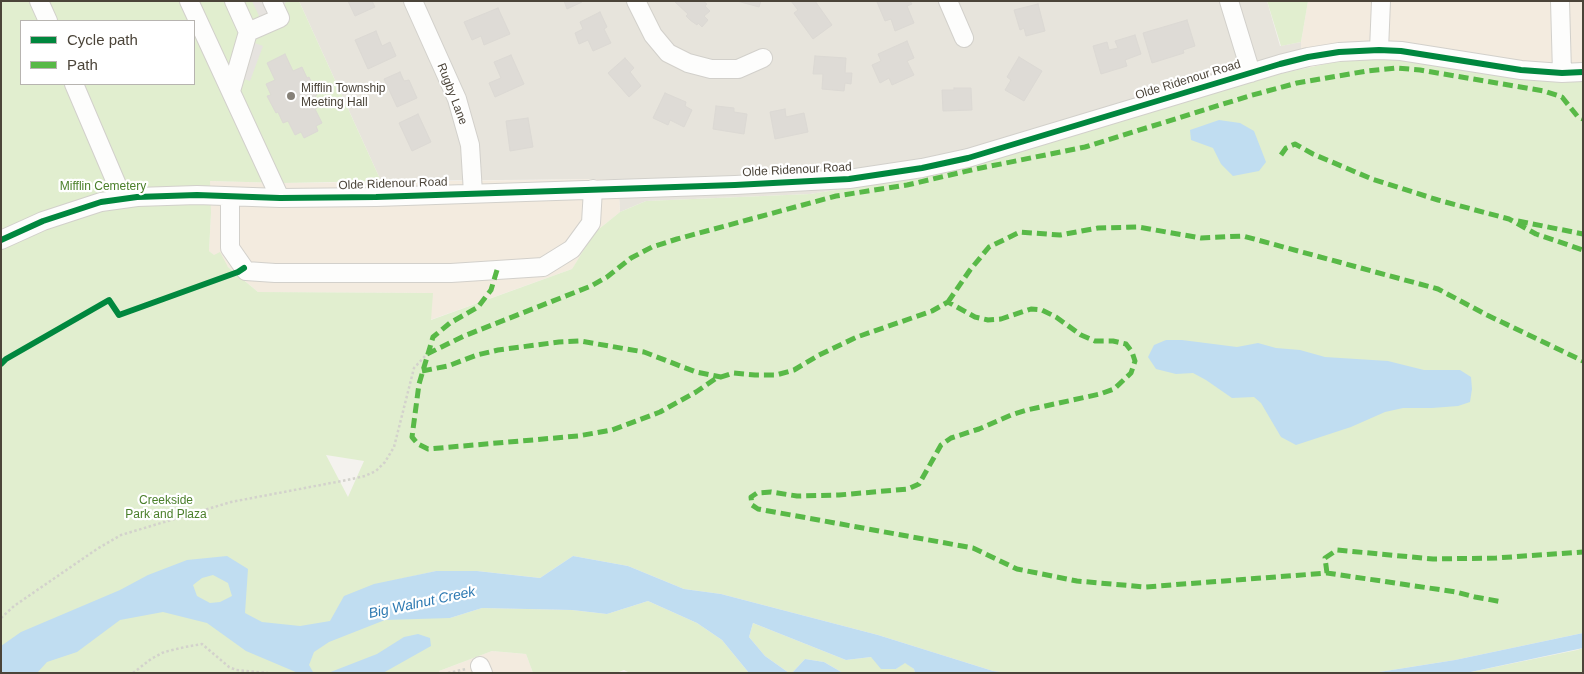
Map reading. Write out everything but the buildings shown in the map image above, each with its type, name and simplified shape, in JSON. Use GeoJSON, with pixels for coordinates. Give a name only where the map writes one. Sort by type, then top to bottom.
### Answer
{"type":"FeatureCollection","features":[{"type":"Feature","properties":{"kind":"street"},"geometry":{"type":"LineString","coordinates":[[39,1],[48,20]]}},
{"type":"Feature","properties":{"kind":"street"},"geometry":{"type":"LineString","coordinates":[[189,1],[280,198]]}},
{"type":"Feature","properties":{"kind":"street"},"geometry":{"type":"LineString","coordinates":[[231,91],[248,32],[234,1]]}},
{"type":"Feature","properties":{"kind":"street"},"geometry":{"type":"LineString","coordinates":[[248,32],[280,18],[272,1]]}},
{"type":"Feature","properties":{"kind":"street","name":"Rugby Lane"},"geometry":{"type":"LineString","coordinates":[[412,1],[457,98],[470,145],[473,193]]}},
{"type":"Feature","properties":{"kind":"street"},"geometry":{"type":"LineString","coordinates":[[636,1],[653,35],[668,53],[688,63],[712,68],[738,69],[763,58]]}},
{"type":"Feature","properties":{"kind":"street"},"geometry":{"type":"LineString","coordinates":[[948,1],[964,38]]}},
{"type":"Feature","properties":{"kind":"street"},"geometry":{"type":"LineString","coordinates":[[1229,1],[1251,73]]}},
{"type":"Feature","properties":{"kind":"street"},"geometry":{"type":"LineString","coordinates":[[1379,50],[1381,1]]}},
{"type":"Feature","properties":{"kind":"street"},"geometry":{"type":"LineString","coordinates":[[1560,1],[1562,73]]}},
{"type":"Feature","properties":{"kind":"street","name":"Olde Ridenour Road"},"geometry":{"type":"LineString","coordinates":[[1,240],[43,221],[101,202],[123,199],[197,195],[280,198],[376,197],[828,180],[922,168],[968,158],[1308,57],[1339,52],[1379,50],[1435,55],[1521,70],[1562,73],[1583,72]]}},
{"type":"Feature","properties":{"kind":"street"},"geometry":{"type":"LineString","coordinates":[[74,85],[123,199]]}},
{"type":"Feature","properties":{"kind":"street"},"geometry":{"type":"LineString","coordinates":[[230,197],[230,248],[246,271],[275,273],[469,272],[543,267],[572,249],[591,223],[593,189]]}},
{"type":"Feature","properties":{"kind":"path"},"geometry":{"type":"LineString","coordinates":[[1,618],[14,606],[97,549],[121,535],[231,502],[347,480],[365,476],[376,470],[385,462],[394,448],[414,368],[427,354]]}},
{"type":"Feature","properties":{"kind":"path"},"geometry":{"type":"LineString","coordinates":[[133,673],[164,652],[184,646],[202,644],[229,667],[236,670],[268,673]]}},
{"type":"Feature","properties":{"kind":"shaded area"},"geometry":{"type":"Polygon","coordinates":[[[252,1],[287,1],[280,9],[260,18],[252,1]]]}},
{"type":"Feature","properties":{"kind":"shaded area"},"geometry":{"type":"Polygon","coordinates":[[[299,1],[1267,1],[1280,46],[1301,42],[1302,69],[1260,78],[1003,156],[901,180],[810,194],[646,201],[620,212],[618,179],[381,181],[299,1]]]}},
{"type":"Feature","properties":{"kind":"shaded area"},"geometry":{"type":"Polygon","coordinates":[[[1308,1],[1583,1],[1583,81],[1555,81],[1344,60],[1302,69],[1301,42],[1308,1]]]}},
{"type":"Feature","properties":{"kind":"shaded area"},"geometry":{"type":"Polygon","coordinates":[[[252,42],[263,46],[250,81],[238,77],[252,42]]]}},
{"type":"Feature","properties":{"kind":"shaded area"},"geometry":{"type":"Polygon","coordinates":[[[618,179],[620,212],[594,233],[572,269],[430,320],[432,293],[258,292],[209,251],[211,213],[209,181],[283,183],[618,179]]]}},
{"type":"Feature","properties":{"kind":"shaded area"},"geometry":{"type":"Polygon","coordinates":[[[492,651],[526,654],[533,673],[439,673],[439,671],[492,651]]]}},
{"type":"Feature","properties":{"kind":"green space"},"geometry":{"type":"Polygon","coordinates":[[[1,1],[299,1],[381,181],[283,183],[210,181],[209,251],[214,255],[220,252],[228,267],[258,292],[433,293],[431,320],[572,269],[594,233],[620,212],[646,201],[810,194],[901,180],[1003,156],[1260,78],[1344,60],[1419,58],[1555,81],[1583,81],[1583,633],[1455,660],[1373,673],[1008,673],[993,671],[878,635],[721,594],[684,589],[628,566],[573,556],[540,578],[477,571],[436,571],[391,581],[450,618],[482,608],[572,610],[607,614],[648,601],[697,623],[722,640],[749,673],[630,673],[624,670],[616,673],[533,673],[526,654],[492,651],[439,671],[439,673],[1,673],[1,1]],[[326,455],[348,497],[364,461],[326,455]]]}},
{"type":"Feature","properties":{"kind":"green space"},"geometry":{"type":"Polygon","coordinates":[[[1267,1],[1308,1],[1301,42],[1281,46],[1267,1]]]}},
{"type":"Feature","properties":{"kind":"green space"},"geometry":{"type":"Polygon","coordinates":[[[753,623],[846,660],[871,657],[896,669],[905,662],[914,669],[915,673],[843,673],[824,662],[805,659],[792,673],[789,673],[765,656],[749,637],[753,623]]]}},
{"type":"Feature","properties":{"kind":"green space"},"geometry":{"type":"Polygon","coordinates":[[[1583,648],[1583,673],[1466,673],[1577,650],[1583,648]]]}},
{"type":"Feature","properties":{"kind":"water"},"geometry":{"type":"Polygon","coordinates":[[[1219,120],[1240,123],[1254,131],[1266,162],[1259,171],[1233,176],[1221,164],[1213,148],[1191,140],[1190,130],[1219,120]]]}},
{"type":"Feature","properties":{"kind":"water"},"geometry":{"type":"Polygon","coordinates":[[[1166,340],[1182,340],[1237,347],[1258,343],[1276,348],[1300,350],[1325,357],[1388,361],[1424,370],[1460,370],[1471,377],[1470,402],[1458,406],[1403,408],[1385,412],[1351,427],[1296,445],[1281,437],[1261,403],[1254,397],[1232,398],[1193,373],[1176,374],[1156,369],[1148,357],[1154,345],[1166,340]]]}},
{"type":"Feature","properties":{"kind":"water","name":"Big Walnut Creek"},"geometry":{"type":"Polygon","coordinates":[[[227,556],[248,569],[245,613],[262,622],[300,626],[330,621],[344,596],[374,584],[436,571],[477,571],[540,578],[573,556],[628,566],[684,589],[721,594],[878,635],[993,671],[1008,673],[915,673],[914,669],[905,663],[896,669],[881,669],[871,657],[846,660],[753,623],[749,637],[765,656],[789,673],[749,673],[722,640],[697,623],[648,601],[607,614],[572,610],[482,608],[450,618],[385,620],[329,642],[314,652],[309,665],[313,672],[328,673],[298,673],[246,651],[207,623],[163,612],[120,620],[77,652],[47,662],[37,673],[1,673],[1,646],[21,632],[120,590],[148,575],[187,560],[227,556]],[[213,575],[202,578],[193,585],[197,596],[210,603],[220,602],[232,596],[228,583],[213,575]]]}},
{"type":"Feature","properties":{"kind":"water"},"geometry":{"type":"Polygon","coordinates":[[[1583,633],[1583,648],[1466,673],[1373,673],[1455,660],[1583,633]]]}},
{"type":"Feature","properties":{"kind":"water"},"geometry":{"type":"Polygon","coordinates":[[[418,634],[430,638],[431,646],[383,673],[328,673],[377,654],[404,637],[418,634]]]}},
{"type":"Feature","properties":{"kind":"water"},"geometry":{"type":"Polygon","coordinates":[[[805,659],[824,662],[843,673],[792,673],[805,659]]]}},
{"type":"Feature","properties":{"kind":"marked path"},"geometry":{"type":"LineString","coordinates":[[427,354],[464,336],[591,286],[607,277],[631,258],[652,247],[677,239],[836,196],[907,185],[1085,147],[1297,83],[1367,71],[1396,68],[1420,70],[1544,91],[1562,97],[1578,117],[1583,119]]}},
{"type":"Feature","properties":{"kind":"marked path"},"geometry":{"type":"LineString","coordinates":[[1281,155],[1286,148],[1295,144],[1313,154],[1372,179],[1438,200],[1509,219],[1536,234],[1583,250]]}},
{"type":"Feature","properties":{"kind":"marked path"},"geometry":{"type":"LineString","coordinates":[[1518,221],[1583,234]]}},
{"type":"Feature","properties":{"kind":"marked path"},"geometry":{"type":"LineString","coordinates":[[948,302],[989,247],[1020,232],[1060,235],[1098,228],[1138,227],[1201,238],[1243,236],[1438,289],[1583,361]]}},
{"type":"Feature","properties":{"kind":"marked path"},"geometry":{"type":"LineString","coordinates":[[497,270],[491,290],[478,307],[450,323],[433,337],[419,384],[412,437],[418,444],[428,449],[578,436],[612,430],[660,412],[715,379],[733,373],[776,375],[794,370],[819,355],[857,337],[932,311],[948,302],[975,317],[988,320],[1001,319],[1031,309],[1042,310],[1056,317],[1081,335],[1095,341],[1113,341],[1126,344],[1132,352],[1135,361],[1131,373],[1114,389],[1100,394],[1027,410],[951,438],[941,445],[919,484],[908,489],[839,495],[797,496],[771,492],[757,493],[751,497],[752,505],[758,509],[973,548],[1017,569],[1077,581],[1145,587],[1327,573],[1456,592],[1503,602]]}},
{"type":"Feature","properties":{"kind":"marked path"},"geometry":{"type":"LineString","coordinates":[[422,371],[448,366],[477,355],[498,350],[580,341],[644,352],[696,372],[721,377]]}},
{"type":"Feature","properties":{"kind":"marked path"},"geometry":{"type":"LineString","coordinates":[[1327,573],[1325,558],[1337,550],[1433,559],[1496,558],[1583,552]]}},
{"type":"Feature","properties":{"kind":"cycle path"},"geometry":{"type":"LineString","coordinates":[[1,240],[43,221],[101,202],[137,197],[197,195],[280,198],[376,197],[735,185],[849,179],[922,168],[968,158],[1280,64],[1339,52],[1401,51],[1521,70],[1562,73],[1583,72]]}},
{"type":"Feature","properties":{"kind":"cycle path"},"geometry":{"type":"LineString","coordinates":[[1,364],[6,359],[109,300],[119,315],[238,272],[244,268]]}},
{"type":"Feature","properties":{"kind":"place","name":"Mifflin Township Meeting Hall"},"geometry":{"type":"Point","coordinates":[291,96]}},
{"type":"Feature","properties":{"kind":"park label","name":"Mifflin Cemetery"},"geometry":{"type":"Point","coordinates":[103,187]}},
{"type":"Feature","properties":{"kind":"park label","name":"Creekside Park and Plaza"},"geometry":{"type":"Point","coordinates":[166,508]}}]}
